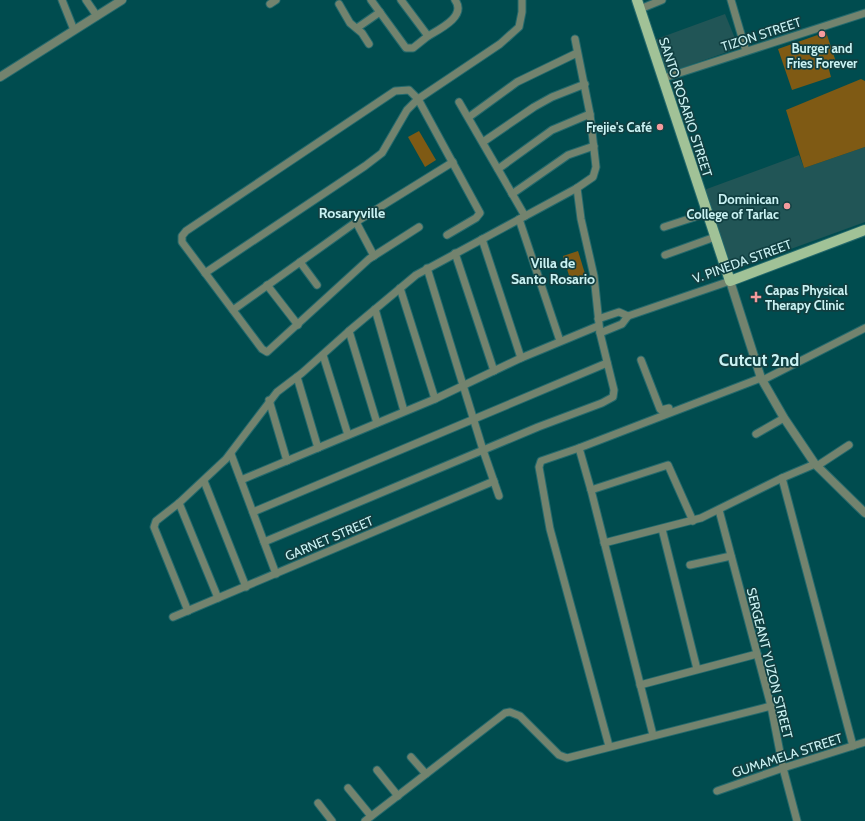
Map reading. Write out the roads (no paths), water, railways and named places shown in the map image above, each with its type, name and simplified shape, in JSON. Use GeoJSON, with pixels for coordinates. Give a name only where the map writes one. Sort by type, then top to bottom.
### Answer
{"type":"FeatureCollection","features":[{"type":"Feature","properties":{"kind":"main road","name":"SANTO ROSARIO STREET"},"geometry":{"type":"LineString","coordinates":[[639,4],[730,281]]}},
{"type":"Feature","properties":{"kind":"main road","name":"V. PINEDA STREET"},"geometry":{"type":"LineString","coordinates":[[730,281],[865,230]]}},
{"type":"Feature","properties":{"kind":"street"},"geometry":{"type":"LineString","coordinates":[[62,0],[74,30]]}},
{"type":"Feature","properties":{"kind":"street"},"geometry":{"type":"LineString","coordinates":[[86,0],[97,16]]}},
{"type":"Feature","properties":{"kind":"street"},"geometry":{"type":"LineString","coordinates":[[0,78],[122,0]]}},
{"type":"Feature","properties":{"kind":"street"},"geometry":{"type":"LineString","coordinates":[[371,0],[406,48],[413,48],[450,21],[458,13],[459,9],[455,0]]}},
{"type":"Feature","properties":{"kind":"street"},"geometry":{"type":"LineString","coordinates":[[401,0],[428,36]]}},
{"type":"Feature","properties":{"kind":"street"},"geometry":{"type":"LineString","coordinates":[[205,273],[365,166],[382,153],[407,110],[418,99],[500,44],[519,27],[522,0]]}},
{"type":"Feature","properties":{"kind":"street"},"geometry":{"type":"LineString","coordinates":[[639,4],[662,0]]}},
{"type":"Feature","properties":{"kind":"street"},"geometry":{"type":"LineString","coordinates":[[731,0],[746,51]]}},
{"type":"Feature","properties":{"kind":"street"},"geometry":{"type":"LineString","coordinates":[[340,4],[350,23],[357,28],[369,44]]}},
{"type":"Feature","properties":{"kind":"street"},"geometry":{"type":"LineString","coordinates":[[357,28],[380,12]]}},
{"type":"Feature","properties":{"kind":"street","name":"TIZON STREET"},"geometry":{"type":"LineString","coordinates":[[664,78],[865,12]]}},
{"type":"Feature","properties":{"kind":"street"},"geometry":{"type":"LineString","coordinates":[[188,611],[154,524],[204,481],[231,454],[270,400],[323,355],[348,331],[400,288],[427,268],[577,188],[593,177],[596,172],[590,114],[575,39]]}},
{"type":"Feature","properties":{"kind":"street"},"geometry":{"type":"LineString","coordinates":[[469,117],[517,82],[577,53]]}},
{"type":"Feature","properties":{"kind":"street"},"geometry":{"type":"LineString","coordinates":[[483,142],[534,107],[552,97],[585,84]]}},
{"type":"Feature","properties":{"kind":"street"},"geometry":{"type":"LineString","coordinates":[[419,227],[374,256],[270,350],[265,352],[182,242],[182,236],[186,231],[394,91],[409,90],[418,99],[480,213],[476,218],[447,235]]}},
{"type":"Feature","properties":{"kind":"street"},"geometry":{"type":"LineString","coordinates":[[459,102],[512,194],[522,218],[560,341]]}},
{"type":"Feature","properties":{"kind":"street"},"geometry":{"type":"LineString","coordinates":[[498,169],[552,130],[590,114]]}},
{"type":"Feature","properties":{"kind":"street"},"geometry":{"type":"LineString","coordinates":[[512,194],[568,156],[594,146]]}},
{"type":"Feature","properties":{"kind":"street"},"geometry":{"type":"LineString","coordinates":[[233,310],[356,222],[453,162]]}},
{"type":"Feature","properties":{"kind":"street"},"geometry":{"type":"LineString","coordinates":[[264,542],[613,397],[614,390],[606,363],[599,326],[594,276],[581,218],[577,188]]}},
{"type":"Feature","properties":{"kind":"street"},"geometry":{"type":"LineString","coordinates":[[664,227],[707,213]]}},
{"type":"Feature","properties":{"kind":"street"},"geometry":{"type":"LineString","coordinates":[[356,222],[374,256]]}},
{"type":"Feature","properties":{"kind":"street"},"geometry":{"type":"LineString","coordinates":[[665,255],[715,237]]}},
{"type":"Feature","properties":{"kind":"street"},"geometry":{"type":"LineString","coordinates":[[482,239],[521,358]]}},
{"type":"Feature","properties":{"kind":"street"},"geometry":{"type":"LineString","coordinates":[[456,253],[494,371]]}},
{"type":"Feature","properties":{"kind":"street"},"geometry":{"type":"LineString","coordinates":[[300,262],[317,285]]}},
{"type":"Feature","properties":{"kind":"street"},"geometry":{"type":"LineString","coordinates":[[427,268],[483,450],[499,496]]}},
{"type":"Feature","properties":{"kind":"street","name":"V. PINEDA STREET"},"geometry":{"type":"LineString","coordinates":[[599,326],[622,324],[628,316],[730,281]]}},
{"type":"Feature","properties":{"kind":"street","name":"SANTO ROSARIO STREET"},"geometry":{"type":"LineString","coordinates":[[730,281],[762,379],[784,418],[816,465],[865,513]]}},
{"type":"Feature","properties":{"kind":"street"},"geometry":{"type":"LineString","coordinates":[[268,285],[298,325]]}},
{"type":"Feature","properties":{"kind":"street"},"geometry":{"type":"LineString","coordinates":[[400,288],[435,399]]}},
{"type":"Feature","properties":{"kind":"street"},"geometry":{"type":"LineString","coordinates":[[375,309],[404,411]]}},
{"type":"Feature","properties":{"kind":"street","name":"V. PINEDA STREET"},"geometry":{"type":"LineString","coordinates":[[599,326],[619,312],[628,316]]}},
{"type":"Feature","properties":{"kind":"street"},"geometry":{"type":"LineString","coordinates":[[241,480],[435,399],[521,358],[599,326]]}},
{"type":"Feature","properties":{"kind":"street"},"geometry":{"type":"LineString","coordinates":[[610,746],[550,529],[539,467],[541,461],[579,448],[677,409],[762,379],[865,328]]}},
{"type":"Feature","properties":{"kind":"street"},"geometry":{"type":"LineString","coordinates":[[348,331],[377,423]]}},
{"type":"Feature","properties":{"kind":"street"},"geometry":{"type":"LineString","coordinates":[[323,355],[348,435]]}},
{"type":"Feature","properties":{"kind":"street"},"geometry":{"type":"LineString","coordinates":[[641,360],[660,409],[664,410],[675,406],[677,409]]}},
{"type":"Feature","properties":{"kind":"street"},"geometry":{"type":"LineString","coordinates":[[253,512],[606,363]]}},
{"type":"Feature","properties":{"kind":"street"},"geometry":{"type":"LineString","coordinates":[[297,377],[318,448]]}},
{"type":"Feature","properties":{"kind":"street"},"geometry":{"type":"LineString","coordinates":[[270,400],[287,461]]}},
{"type":"Feature","properties":{"kind":"street"},"geometry":{"type":"LineString","coordinates":[[756,434],[784,418]]}},
{"type":"Feature","properties":{"kind":"street"},"geometry":{"type":"LineString","coordinates":[[604,543],[694,521],[782,478],[816,465],[849,445]]}},
{"type":"Feature","properties":{"kind":"street"},"geometry":{"type":"LineString","coordinates":[[579,448],[653,735]]}},
{"type":"Feature","properties":{"kind":"street"},"geometry":{"type":"LineString","coordinates":[[231,454],[276,574]]}},
{"type":"Feature","properties":{"kind":"street"},"geometry":{"type":"LineString","coordinates":[[591,490],[668,465],[694,521]]}},
{"type":"Feature","properties":{"kind":"street"},"geometry":{"type":"LineString","coordinates":[[782,478],[853,746]]}},
{"type":"Feature","properties":{"kind":"street"},"geometry":{"type":"LineString","coordinates":[[204,481],[246,587]]}},
{"type":"Feature","properties":{"kind":"street","name":"GARNET STREET"},"geometry":{"type":"LineString","coordinates":[[173,618],[494,481]]}},
{"type":"Feature","properties":{"kind":"street"},"geometry":{"type":"LineString","coordinates":[[179,503],[218,598]]}},
{"type":"Feature","properties":{"kind":"street","name":"SERGEANT YUZON STREET"},"geometry":{"type":"LineString","coordinates":[[719,510],[771,706],[783,768],[797,821]]}},
{"type":"Feature","properties":{"kind":"street"},"geometry":{"type":"LineString","coordinates":[[662,529],[697,669]]}},
{"type":"Feature","properties":{"kind":"street"},"geometry":{"type":"LineString","coordinates":[[690,565],[731,556]]}},
{"type":"Feature","properties":{"kind":"street"},"geometry":{"type":"LineString","coordinates":[[640,685],[756,654]]}},
{"type":"Feature","properties":{"kind":"street"},"geometry":{"type":"LineString","coordinates":[[365,821],[500,716],[510,712],[520,716],[563,758],[771,706]]}},
{"type":"Feature","properties":{"kind":"street","name":"GUMAMELA STREET"},"geometry":{"type":"LineString","coordinates":[[718,791],[783,768],[865,742]]}},
{"type":"Feature","properties":{"kind":"street"},"geometry":{"type":"LineString","coordinates":[[411,756],[426,774]]}},
{"type":"Feature","properties":{"kind":"street"},"geometry":{"type":"LineString","coordinates":[[377,770],[398,796]]}},
{"type":"Feature","properties":{"kind":"street"},"geometry":{"type":"LineString","coordinates":[[348,788],[371,816]]}},
{"type":"Feature","properties":{"kind":"street"},"geometry":{"type":"LineString","coordinates":[[318,803],[332,821]]}},
{"type":"Feature","properties":{"kind":"place","name":"Burger and Fries Forever"},"geometry":{"type":"Point","coordinates":[822,34]}},
{"type":"Feature","properties":{"kind":"place","name":"Frejie's Café"},"geometry":{"type":"Point","coordinates":[660,127]}},
{"type":"Feature","properties":{"kind":"place","name":"Dominican College of Tarlac"},"geometry":{"type":"Point","coordinates":[787,206]}},
{"type":"Feature","properties":{"kind":"place","name":"Capas Physical Therapy Clinic"},"geometry":{"type":"Point","coordinates":[756,297]}},
{"type":"Feature","properties":{"kind":"district","name":"Rosaryville"},"geometry":{"type":"Point","coordinates":[352,213]}},
{"type":"Feature","properties":{"kind":"district","name":"Villa de Santo Rosario"},"geometry":{"type":"Point","coordinates":[553,272]}},
{"type":"Feature","properties":{"kind":"district","name":"Cutcut 2nd"},"geometry":{"type":"Point","coordinates":[759,360]}}]}
